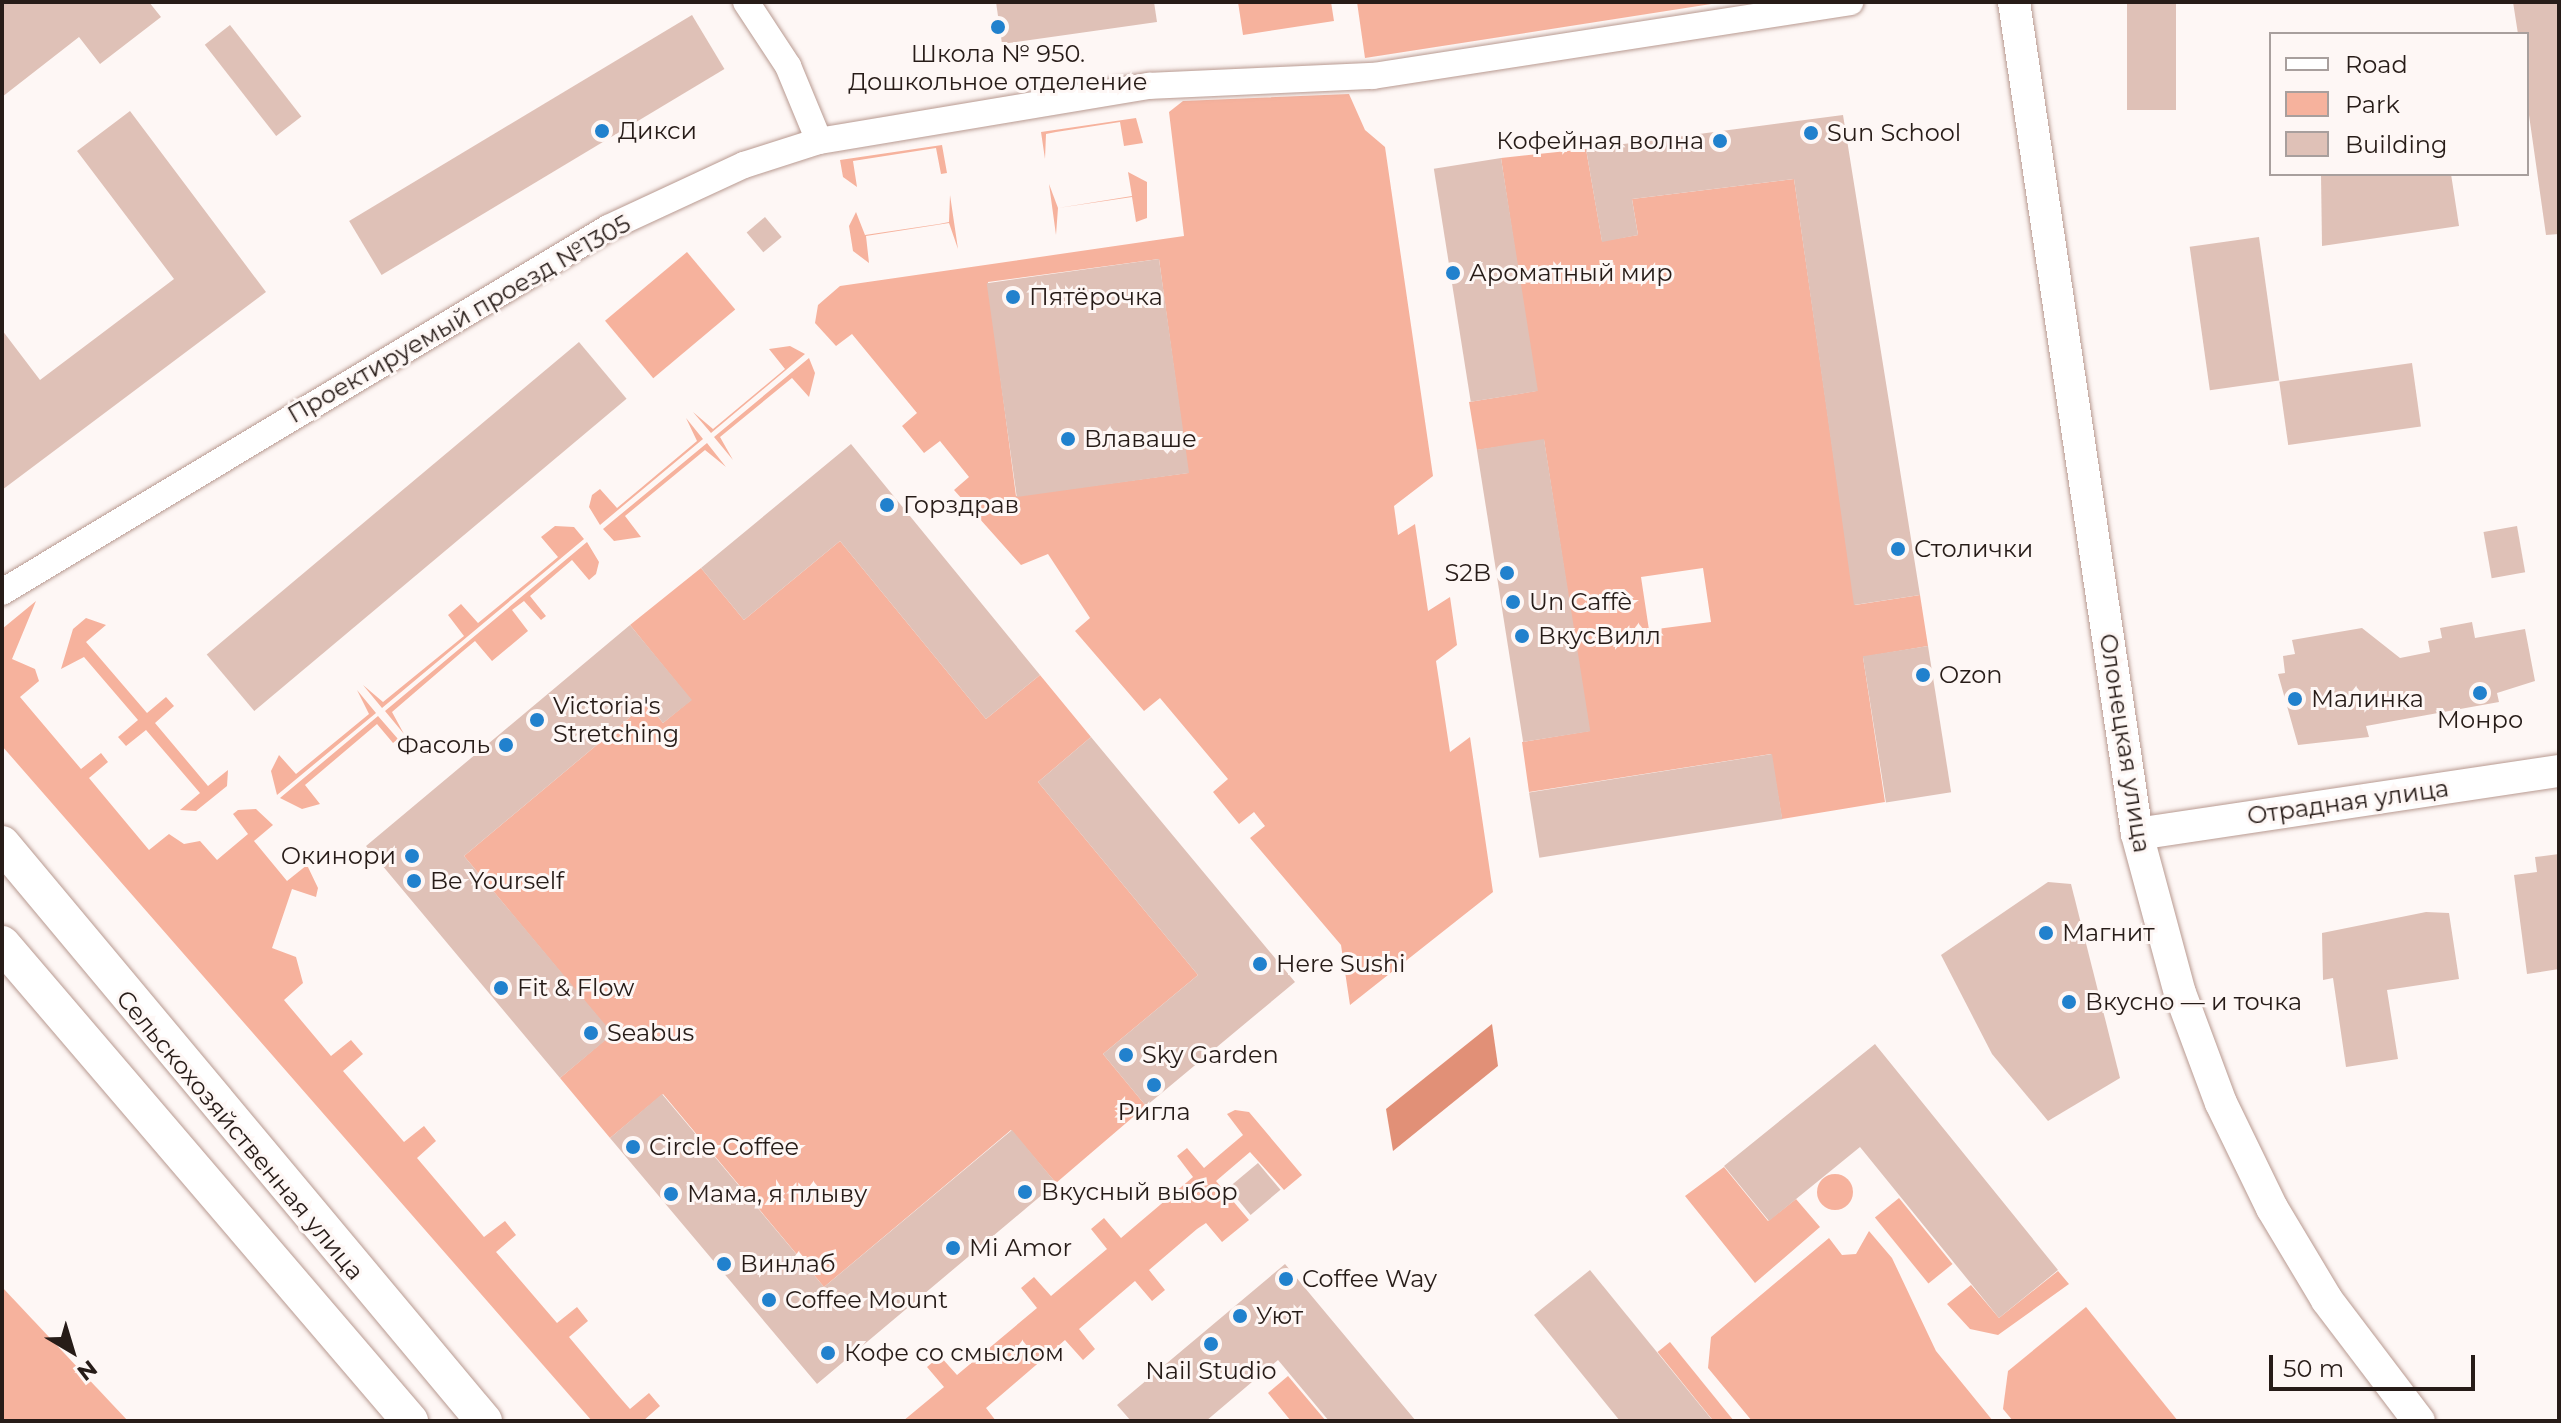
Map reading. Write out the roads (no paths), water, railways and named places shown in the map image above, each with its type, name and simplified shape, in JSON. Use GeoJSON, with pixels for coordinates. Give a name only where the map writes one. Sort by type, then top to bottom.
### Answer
{"type":"FeatureCollection","features":[{"type":"Feature","properties":{"kind":"main road","name":"Сельскохозяйственная улица"},"geometry":{"type":"LineString","coordinates":[[2,844],[484,1421]]}},
{"type":"Feature","properties":{"kind":"main road"},"geometry":{"type":"LineString","coordinates":[[2,944],[36,991],[410,1421]]}},
{"type":"Feature","properties":{"kind":"street"},"geometry":{"type":"LineString","coordinates":[[746,2],[788,66],[819,141]]}},
{"type":"Feature","properties":{"kind":"street","name":"Проектируемый проезд №1305"},"geometry":{"type":"LineString","coordinates":[[2,592],[608,228],[744,165],[819,141],[1149,86],[1373,76],[1850,2]]}},
{"type":"Feature","properties":{"kind":"street","name":"Олонецкая улица"},"geometry":{"type":"LineString","coordinates":[[2014,2],[2137,834],[2180,993],[2221,1103],[2327,1300],[2419,1421]]}},
{"type":"Feature","properties":{"kind":"street","name":"Отрадная улица"},"geometry":{"type":"LineString","coordinates":[[2137,834],[2559,771]]}},
{"type":"Feature","properties":{"kind":"street"},"geometry":{"type":"LineString","coordinates":[[2,954],[36,991]]}},
{"type":"Feature","properties":{"kind":"street"},"geometry":{"type":"LineString","coordinates":[[451,1384],[501,1421]]}},
{"type":"Feature","properties":{"kind":"place","name":"Школа № 950. Дошкольное отделение"},"geometry":{"type":"Point","coordinates":[998,27]}},
{"type":"Feature","properties":{"kind":"place","name":"Дикси"},"geometry":{"type":"Point","coordinates":[602,131]}},
{"type":"Feature","properties":{"kind":"place","name":"Sun School"},"geometry":{"type":"Point","coordinates":[1811,133]}},
{"type":"Feature","properties":{"kind":"place","name":"Кофейная волна"},"geometry":{"type":"Point","coordinates":[1720,141]}},
{"type":"Feature","properties":{"kind":"place","name":"Ароматный мир"},"geometry":{"type":"Point","coordinates":[1453,273]}},
{"type":"Feature","properties":{"kind":"place","name":"Пятёрочка"},"geometry":{"type":"Point","coordinates":[1013,297]}},
{"type":"Feature","properties":{"kind":"place","name":"Влаваше"},"geometry":{"type":"Point","coordinates":[1068,439]}},
{"type":"Feature","properties":{"kind":"place","name":"Горздрав"},"geometry":{"type":"Point","coordinates":[887,505]}},
{"type":"Feature","properties":{"kind":"place","name":"Столички"},"geometry":{"type":"Point","coordinates":[1898,549]}},
{"type":"Feature","properties":{"kind":"place","name":"S2B"},"geometry":{"type":"Point","coordinates":[1507,573]}},
{"type":"Feature","properties":{"kind":"place","name":"Un Caffè"},"geometry":{"type":"Point","coordinates":[1513,602]}},
{"type":"Feature","properties":{"kind":"place","name":"ВкусВилл"},"geometry":{"type":"Point","coordinates":[1522,636]}},
{"type":"Feature","properties":{"kind":"place","name":"Ozon"},"geometry":{"type":"Point","coordinates":[1923,675]}},
{"type":"Feature","properties":{"kind":"place","name":"Монро"},"geometry":{"type":"Point","coordinates":[2480,693]}},
{"type":"Feature","properties":{"kind":"place","name":"Малинка"},"geometry":{"type":"Point","coordinates":[2295,699]}},
{"type":"Feature","properties":{"kind":"place","name":"Victoria's Stretching"},"geometry":{"type":"Point","coordinates":[537,720]}},
{"type":"Feature","properties":{"kind":"place","name":"Фасоль"},"geometry":{"type":"Point","coordinates":[506,745]}},
{"type":"Feature","properties":{"kind":"place","name":"Окинори"},"geometry":{"type":"Point","coordinates":[412,856]}},
{"type":"Feature","properties":{"kind":"place","name":"Be Yourself"},"geometry":{"type":"Point","coordinates":[414,881]}},
{"type":"Feature","properties":{"kind":"place","name":"Магнит"},"geometry":{"type":"Point","coordinates":[2046,933]}},
{"type":"Feature","properties":{"kind":"place","name":"Here Sushi"},"geometry":{"type":"Point","coordinates":[1260,964]}},
{"type":"Feature","properties":{"kind":"place","name":"Fit & Flow"},"geometry":{"type":"Point","coordinates":[501,988]}},
{"type":"Feature","properties":{"kind":"place","name":"Вкусно — и точка"},"geometry":{"type":"Point","coordinates":[2069,1002]}},
{"type":"Feature","properties":{"kind":"place","name":"Seabus"},"geometry":{"type":"Point","coordinates":[591,1033]}},
{"type":"Feature","properties":{"kind":"place","name":"Sky Garden"},"geometry":{"type":"Point","coordinates":[1126,1055]}},
{"type":"Feature","properties":{"kind":"place","name":"Ригла"},"geometry":{"type":"Point","coordinates":[1154,1085]}},
{"type":"Feature","properties":{"kind":"place","name":"Circle Coffee"},"geometry":{"type":"Point","coordinates":[633,1147]}},
{"type":"Feature","properties":{"kind":"place","name":"Вкусный выбор"},"geometry":{"type":"Point","coordinates":[1025,1192]}},
{"type":"Feature","properties":{"kind":"place","name":"Мама, я плыву"},"geometry":{"type":"Point","coordinates":[671,1194]}},
{"type":"Feature","properties":{"kind":"place","name":"Mi Amor"},"geometry":{"type":"Point","coordinates":[953,1248]}},
{"type":"Feature","properties":{"kind":"place","name":"Винлаб"},"geometry":{"type":"Point","coordinates":[724,1264]}},
{"type":"Feature","properties":{"kind":"place","name":"Coffee Way"},"geometry":{"type":"Point","coordinates":[1286,1279]}},
{"type":"Feature","properties":{"kind":"place","name":"Coffee Mount"},"geometry":{"type":"Point","coordinates":[769,1300]}},
{"type":"Feature","properties":{"kind":"place","name":"Уют"},"geometry":{"type":"Point","coordinates":[1240,1316]}},
{"type":"Feature","properties":{"kind":"place","name":"Nail Studio"},"geometry":{"type":"Point","coordinates":[1211,1344]}},
{"type":"Feature","properties":{"kind":"place","name":"Кофе со смыслом"},"geometry":{"type":"Point","coordinates":[828,1353]}}]}
